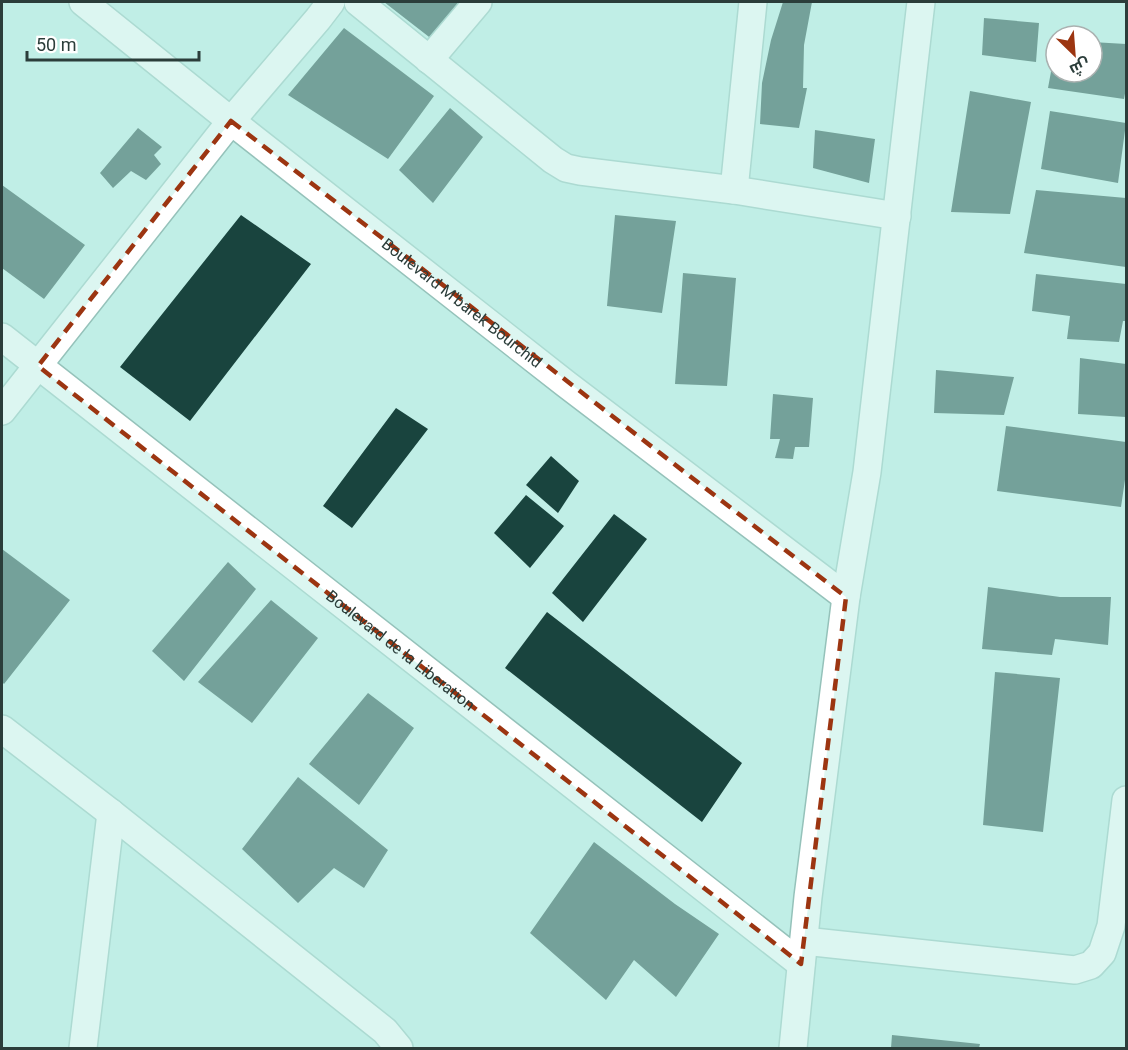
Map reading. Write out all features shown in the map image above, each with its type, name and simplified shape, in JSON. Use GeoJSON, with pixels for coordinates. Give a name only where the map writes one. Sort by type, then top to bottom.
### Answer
{"type":"FeatureCollection","features":[{"type":"Feature","properties":{"kind":"street","name":"Boulevard M'barek Bourchid"},"geometry":{"type":"LineString","coordinates":[[83,2],[566,384],[846,597]]}},
{"type":"Feature","properties":{"kind":"street"},"geometry":{"type":"LineString","coordinates":[[2,411],[231,120],[332,2]]}},
{"type":"Feature","properties":{"kind":"street"},"geometry":{"type":"LineString","coordinates":[[358,2],[553,160],[566,168],[734,190],[897,216]]}},
{"type":"Feature","properties":{"kind":"street"},"geometry":{"type":"LineString","coordinates":[[429,60],[478,2]]}},
{"type":"Feature","properties":{"kind":"street"},"geometry":{"type":"LineString","coordinates":[[734,190],[753,2]]}},
{"type":"Feature","properties":{"kind":"street"},"geometry":{"type":"LineString","coordinates":[[793,1048],[808,897],[846,597],[867,472],[921,2]]}},
{"type":"Feature","properties":{"kind":"street","name":"Boulevard de la Liberation"},"geometry":{"type":"LineString","coordinates":[[2,338],[802,953]]}},
{"type":"Feature","properties":{"kind":"street"},"geometry":{"type":"LineString","coordinates":[[2,729],[385,1031],[399,1048]]}},
{"type":"Feature","properties":{"kind":"street"},"geometry":{"type":"LineString","coordinates":[[802,953],[1075,970],[1091,964],[1102,953],[1111,926],[1126,800]]}},
{"type":"Feature","properties":{"kind":"street"},"geometry":{"type":"LineString","coordinates":[[83,1048],[111,813]]}},
{"type":"Feature","properties":{"kind":"highlighted area"},"geometry":{"type":"Polygon","coordinates":[[[231,121],[846,597],[801,964],[38,366],[231,121]]]}},
{"type":"Feature","properties":{"kind":"building"},"geometry":{"type":"Polygon","coordinates":[[[384,2],[460,2],[447,17],[433,40],[384,2]]]}},
{"type":"Feature","properties":{"kind":"building"},"geometry":{"type":"Polygon","coordinates":[[[783,2],[812,2],[804,45],[803,88],[807,88],[799,128],[760,124],[762,83],[771,40],[783,2]]]}},
{"type":"Feature","properties":{"kind":"building"},"geometry":{"type":"Polygon","coordinates":[[[984,18],[1039,23],[1036,62],[982,55],[984,18]]]}},
{"type":"Feature","properties":{"kind":"building"},"geometry":{"type":"Polygon","coordinates":[[[344,28],[434,96],[388,159],[288,95],[344,28]]]}},
{"type":"Feature","properties":{"kind":"building"},"geometry":{"type":"Polygon","coordinates":[[[1104,43],[1126,44],[1124,99],[1048,88],[1049,84],[1104,84],[1104,43]]]}},
{"type":"Feature","properties":{"kind":"building"},"geometry":{"type":"Polygon","coordinates":[[[970,91],[1031,102],[1010,214],[951,212],[970,91]]]}},
{"type":"Feature","properties":{"kind":"building"},"geometry":{"type":"Polygon","coordinates":[[[450,108],[483,137],[433,203],[399,170],[450,108]]]}},
{"type":"Feature","properties":{"kind":"building"},"geometry":{"type":"Polygon","coordinates":[[[1050,111],[1126,123],[1118,183],[1041,169],[1050,111]]]}},
{"type":"Feature","properties":{"kind":"building"},"geometry":{"type":"Polygon","coordinates":[[[138,128],[162,147],[154,155],[161,164],[146,180],[131,171],[113,188],[100,173],[138,128]]]}},
{"type":"Feature","properties":{"kind":"building"},"geometry":{"type":"Polygon","coordinates":[[[815,130],[875,139],[869,183],[813,168],[815,130]]]}},
{"type":"Feature","properties":{"kind":"building"},"geometry":{"type":"Polygon","coordinates":[[[2,185],[85,245],[44,299],[2,268],[2,185]]]}},
{"type":"Feature","properties":{"kind":"building"},"geometry":{"type":"Polygon","coordinates":[[[1036,190],[1126,198],[1126,267],[1024,253],[1036,190]]]}},
{"type":"Feature","properties":{"kind":"building"},"geometry":{"type":"Polygon","coordinates":[[[241,215],[311,264],[190,421],[120,367],[241,215]]]}},
{"type":"Feature","properties":{"kind":"building"},"geometry":{"type":"Polygon","coordinates":[[[615,215],[676,221],[662,313],[607,306],[615,215]]]}},
{"type":"Feature","properties":{"kind":"building"},"geometry":{"type":"Polygon","coordinates":[[[683,273],[736,278],[727,386],[675,384],[683,273]]]}},
{"type":"Feature","properties":{"kind":"building"},"geometry":{"type":"Polygon","coordinates":[[[1036,274],[1126,284],[1126,321],[1123,321],[1119,342],[1067,339],[1070,316],[1032,311],[1036,274]]]}},
{"type":"Feature","properties":{"kind":"building"},"geometry":{"type":"Polygon","coordinates":[[[1080,358],[1126,364],[1126,417],[1078,414],[1080,358]]]}},
{"type":"Feature","properties":{"kind":"building"},"geometry":{"type":"Polygon","coordinates":[[[936,370],[1014,377],[1004,415],[934,413],[936,370]]]}},
{"type":"Feature","properties":{"kind":"building"},"geometry":{"type":"Polygon","coordinates":[[[773,394],[813,398],[809,447],[795,447],[793,459],[775,458],[780,439],[770,439],[773,394]]]}},
{"type":"Feature","properties":{"kind":"building"},"geometry":{"type":"Polygon","coordinates":[[[396,408],[428,429],[352,528],[323,506],[396,408]]]}},
{"type":"Feature","properties":{"kind":"building"},"geometry":{"type":"Polygon","coordinates":[[[1006,426],[1126,442],[1126,473],[1121,507],[997,491],[1006,426]]]}},
{"type":"Feature","properties":{"kind":"building"},"geometry":{"type":"Polygon","coordinates":[[[551,456],[579,481],[558,513],[526,485],[551,456]]]}},
{"type":"Feature","properties":{"kind":"building"},"geometry":{"type":"Polygon","coordinates":[[[526,495],[564,526],[530,568],[494,533],[526,495]]]}},
{"type":"Feature","properties":{"kind":"building"},"geometry":{"type":"Polygon","coordinates":[[[614,514],[647,539],[583,622],[552,593],[614,514]]]}},
{"type":"Feature","properties":{"kind":"building"},"geometry":{"type":"Polygon","coordinates":[[[2,549],[70,600],[4,684],[2,682],[2,549]]]}},
{"type":"Feature","properties":{"kind":"building"},"geometry":{"type":"Polygon","coordinates":[[[228,562],[256,589],[184,681],[152,651],[228,562]]]}},
{"type":"Feature","properties":{"kind":"building"},"geometry":{"type":"Polygon","coordinates":[[[988,587],[1060,597],[1111,597],[1108,645],[1055,639],[1052,655],[982,649],[988,587]]]}},
{"type":"Feature","properties":{"kind":"building"},"geometry":{"type":"Polygon","coordinates":[[[271,600],[318,638],[252,723],[198,682],[271,600]]]}},
{"type":"Feature","properties":{"kind":"building"},"geometry":{"type":"Polygon","coordinates":[[[547,612],[742,763],[702,822],[505,668],[547,612]]]}},
{"type":"Feature","properties":{"kind":"building"},"geometry":{"type":"Polygon","coordinates":[[[995,672],[1060,678],[1043,832],[983,825],[995,672]]]}},
{"type":"Feature","properties":{"kind":"building"},"geometry":{"type":"Polygon","coordinates":[[[368,693],[414,728],[359,805],[309,764],[368,693]]]}},
{"type":"Feature","properties":{"kind":"building"},"geometry":{"type":"Polygon","coordinates":[[[298,777],[388,850],[364,888],[334,868],[298,903],[242,849],[298,777]]]}},
{"type":"Feature","properties":{"kind":"building"},"geometry":{"type":"Polygon","coordinates":[[[594,842],[675,904],[719,934],[676,997],[634,960],[606,1000],[530,933],[594,842]]]}},
{"type":"Feature","properties":{"kind":"building"},"geometry":{"type":"Polygon","coordinates":[[[892,1035],[980,1044],[979,1048],[891,1048],[892,1035]]]}}]}
